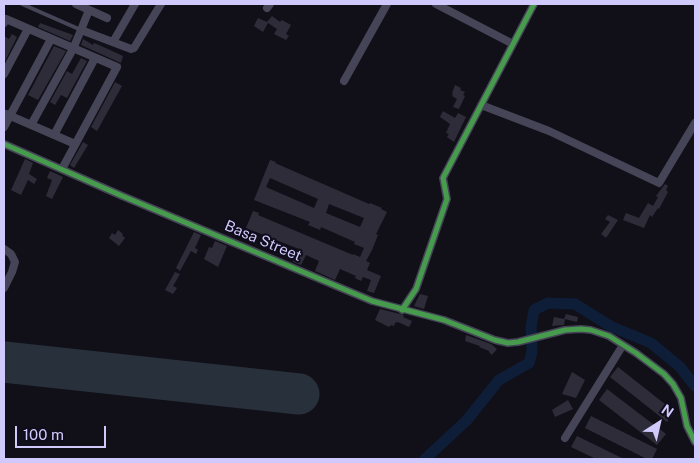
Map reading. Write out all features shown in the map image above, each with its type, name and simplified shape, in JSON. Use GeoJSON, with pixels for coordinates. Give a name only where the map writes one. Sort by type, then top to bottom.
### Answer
{"type":"FeatureCollection","features":[{"type":"Feature","properties":{"kind":"street"},"geometry":{"type":"LineString","coordinates":[[76,4],[107,18]]}},
{"type":"Feature","properties":{"kind":"street"},"geometry":{"type":"LineString","coordinates":[[112,42],[135,4]]}},
{"type":"Feature","properties":{"kind":"street"},"geometry":{"type":"LineString","coordinates":[[81,30],[129,49],[134,48],[162,4]]}},
{"type":"Feature","properties":{"kind":"street"},"geometry":{"type":"LineString","coordinates":[[344,81],[387,4]]}},
{"type":"Feature","properties":{"kind":"street"},"geometry":{"type":"LineString","coordinates":[[436,4],[513,44]]}},
{"type":"Feature","properties":{"kind":"street"},"geometry":{"type":"LineString","coordinates":[[402,310],[416,289],[447,199],[443,178],[534,4]]}},
{"type":"Feature","properties":{"kind":"street"},"geometry":{"type":"LineString","coordinates":[[31,125],[73,49],[89,10]]}},
{"type":"Feature","properties":{"kind":"street"},"geometry":{"type":"LineString","coordinates":[[4,23],[6,20],[117,67],[62,169]]}},
{"type":"Feature","properties":{"kind":"street"},"geometry":{"type":"LineString","coordinates":[[4,74],[28,29]]}},
{"type":"Feature","properties":{"kind":"street"},"geometry":{"type":"LineString","coordinates":[[4,127],[6,115],[50,39]]}},
{"type":"Feature","properties":{"kind":"street"},"geometry":{"type":"LineString","coordinates":[[54,134],[95,58]]}},
{"type":"Feature","properties":{"kind":"street"},"geometry":{"type":"LineString","coordinates":[[481,105],[549,131],[658,182],[695,123]]}},
{"type":"Feature","properties":{"kind":"street"},"geometry":{"type":"LineString","coordinates":[[6,115],[75,144]]}},
{"type":"Feature","properties":{"kind":"street","name":"Basa Street"},"geometry":{"type":"LineString","coordinates":[[4,144],[120,195],[372,300],[402,310],[444,320],[495,340],[508,343],[566,330],[582,329],[609,336],[623,345]]}},
{"type":"Feature","properties":{"kind":"street"},"geometry":{"type":"LineString","coordinates":[[4,249],[11,254],[15,262],[4,288]]}},
{"type":"Feature","properties":{"kind":"street"},"geometry":{"type":"LineString","coordinates":[[565,438],[623,345],[664,374],[673,384],[681,398],[688,426],[695,442]]}},
{"type":"Feature","properties":{"kind":"lane"},"geometry":{"type":"LineString","coordinates":[[22,4],[81,30]]}},
{"type":"Feature","properties":{"kind":"building"},"geometry":{"type":"Polygon","coordinates":[[[272,16],[280,22],[282,20],[291,25],[286,34],[289,36],[286,40],[274,34],[277,29],[268,23],[263,32],[254,26],[258,18],[267,22],[272,16]]]}},
{"type":"Feature","properties":{"kind":"building"},"geometry":{"type":"Polygon","coordinates":[[[40,23],[73,35],[70,41],[38,27],[40,23]]]}},
{"type":"Feature","properties":{"kind":"building"},"geometry":{"type":"Polygon","coordinates":[[[12,34],[17,37],[4,63],[4,36],[9,39],[12,34]]]}},
{"type":"Feature","properties":{"kind":"building"},"geometry":{"type":"Polygon","coordinates":[[[83,39],[93,45],[94,43],[123,56],[121,63],[81,45],[83,39]]]}},
{"type":"Feature","properties":{"kind":"building"},"geometry":{"type":"Polygon","coordinates":[[[54,46],[66,51],[38,100],[28,95],[54,46]]]}},
{"type":"Feature","properties":{"kind":"building"},"geometry":{"type":"Polygon","coordinates":[[[81,58],[87,61],[67,98],[61,95],[55,105],[50,102],[67,71],[72,74],[81,58]]]}},
{"type":"Feature","properties":{"kind":"building"},"geometry":{"type":"Polygon","coordinates":[[[115,82],[122,86],[97,131],[91,127],[115,82]]]}},
{"type":"Feature","properties":{"kind":"building"},"geometry":{"type":"Polygon","coordinates":[[[455,85],[465,92],[459,109],[453,107],[457,99],[452,96],[455,85]]]}},
{"type":"Feature","properties":{"kind":"building"},"geometry":{"type":"Polygon","coordinates":[[[443,111],[455,118],[458,113],[466,117],[454,142],[447,137],[449,134],[446,133],[450,124],[440,117],[443,111]]]}},
{"type":"Feature","properties":{"kind":"building"},"geometry":{"type":"Polygon","coordinates":[[[83,142],[88,145],[74,168],[70,165],[83,142]]]}},
{"type":"Feature","properties":{"kind":"building"},"geometry":{"type":"Polygon","coordinates":[[[25,159],[33,163],[29,174],[37,179],[34,184],[28,180],[21,195],[11,190],[25,159]]]}},
{"type":"Feature","properties":{"kind":"building"},"geometry":{"type":"Polygon","coordinates":[[[270,160],[382,208],[387,212],[366,261],[370,263],[367,270],[381,276],[374,293],[367,291],[371,280],[363,277],[361,281],[355,278],[356,276],[340,269],[335,280],[315,271],[319,261],[306,255],[301,265],[293,262],[299,249],[246,228],[253,211],[259,213],[258,215],[353,255],[360,257],[364,248],[321,227],[320,230],[308,225],[310,222],[254,200],[270,160]],[[270,178],[266,187],[314,208],[318,199],[270,178]],[[329,204],[326,213],[360,227],[364,218],[329,204]]]}},
{"type":"Feature","properties":{"kind":"building"},"geometry":{"type":"Polygon","coordinates":[[[50,171],[63,177],[52,199],[46,196],[52,180],[47,178],[50,171]]]}},
{"type":"Feature","properties":{"kind":"building"},"geometry":{"type":"Polygon","coordinates":[[[665,184],[668,186],[666,190],[668,192],[659,209],[652,217],[650,215],[644,228],[623,220],[626,213],[639,218],[648,203],[653,206],[658,197],[656,196],[665,184]]]}},
{"type":"Feature","properties":{"kind":"building"},"geometry":{"type":"Polygon","coordinates":[[[608,215],[618,220],[606,238],[601,234],[610,222],[605,219],[608,215]]]}},
{"type":"Feature","properties":{"kind":"building"},"geometry":{"type":"Polygon","coordinates":[[[118,230],[125,238],[119,246],[109,238],[112,233],[115,235],[118,230]]]}},
{"type":"Feature","properties":{"kind":"building"},"geometry":{"type":"Polygon","coordinates":[[[194,232],[201,235],[195,248],[198,250],[196,254],[191,251],[180,271],[176,268],[194,232]]]}},
{"type":"Feature","properties":{"kind":"building"},"geometry":{"type":"Polygon","coordinates":[[[215,241],[227,246],[218,267],[204,259],[209,247],[212,248],[215,241]]]}},
{"type":"Feature","properties":{"kind":"building"},"geometry":{"type":"Polygon","coordinates":[[[175,272],[180,274],[173,286],[177,288],[173,294],[165,290],[175,272]]]}},
{"type":"Feature","properties":{"kind":"building"},"geometry":{"type":"Polygon","coordinates":[[[420,294],[428,296],[424,309],[414,306],[420,294]]]}},
{"type":"Feature","properties":{"kind":"building"},"geometry":{"type":"Polygon","coordinates":[[[380,309],[404,315],[403,317],[412,321],[409,327],[398,322],[394,326],[391,325],[389,327],[375,320],[380,309]]]}},
{"type":"Feature","properties":{"kind":"building"},"geometry":{"type":"Polygon","coordinates":[[[566,314],[578,317],[577,322],[565,319],[564,325],[552,326],[554,317],[564,319],[566,314]]]}},
{"type":"Feature","properties":{"kind":"building"},"geometry":{"type":"Polygon","coordinates":[[[466,335],[491,344],[497,349],[492,355],[480,346],[465,341],[466,335]]]}},
{"type":"Feature","properties":{"kind":"building"},"geometry":{"type":"Polygon","coordinates":[[[618,367],[675,412],[667,422],[610,377],[618,367]]]}},
{"type":"Feature","properties":{"kind":"building"},"geometry":{"type":"Polygon","coordinates":[[[572,372],[585,380],[576,398],[562,394],[572,372]]]}},
{"type":"Feature","properties":{"kind":"building"},"geometry":{"type":"Polygon","coordinates":[[[607,389],[666,434],[657,445],[599,400],[607,389]]]}},
{"type":"Feature","properties":{"kind":"building"},"geometry":{"type":"Polygon","coordinates":[[[568,400],[573,409],[555,417],[552,410],[568,400]]]}},
{"type":"Feature","properties":{"kind":"building"},"geometry":{"type":"Polygon","coordinates":[[[591,416],[657,449],[652,459],[647,459],[585,428],[591,416]]]}},
{"type":"Feature","properties":{"kind":"building"},"geometry":{"type":"Polygon","coordinates":[[[577,436],[624,459],[596,459],[571,447],[577,436]]]}},
{"type":"Feature","properties":{"kind":"waterway"},"geometry":{"type":"LineString","coordinates":[[425,459],[467,420],[499,380],[529,363],[532,352],[531,328],[534,310],[548,303],[575,304],[610,326],[651,343],[680,367],[695,386]]}},
{"type":"Feature","properties":{"kind":"runway"},"geometry":{"type":"LineString","coordinates":[[4,362],[299,394]]}},
{"type":"Feature","properties":{"kind":"cycle path"},"geometry":{"type":"LineString","coordinates":[[402,310],[416,289],[447,199],[443,178],[534,4]]}},
{"type":"Feature","properties":{"kind":"cycle path"},"geometry":{"type":"LineString","coordinates":[[4,144],[372,301],[444,320],[495,340],[508,343],[565,330],[591,330],[609,336],[636,353],[664,374],[673,384],[681,398],[687,426],[695,442]]}}]}
